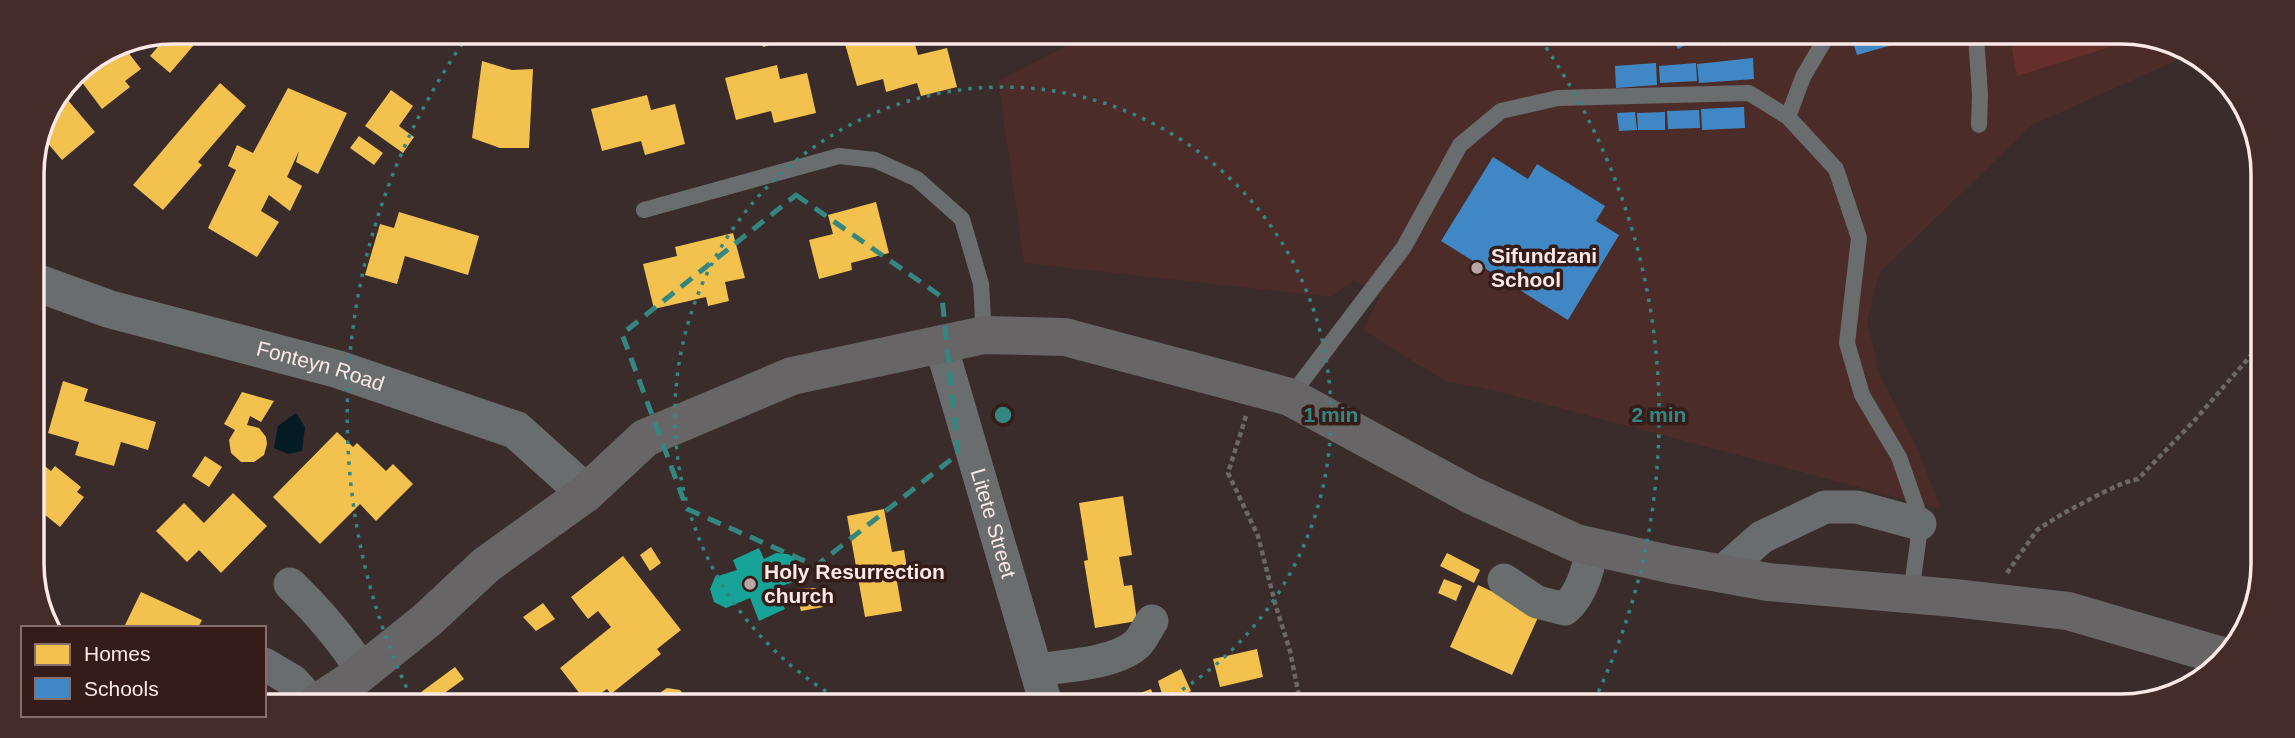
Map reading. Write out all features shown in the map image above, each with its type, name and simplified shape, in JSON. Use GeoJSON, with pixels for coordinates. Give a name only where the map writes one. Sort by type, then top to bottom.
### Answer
{"type":"FeatureCollection","features":[{"type":"Feature","properties":{"kind":"main road"},"geometry":{"type":"LineString","coordinates":[[330,694],[363,672],[427,620],[485,565],[586,493],[645,438],[792,376],[940,342],[984,335],[1065,337],[1290,397],[1471,495],[1576,543],[1668,564],[1768,582],[2068,611],[2215,654]]}},
{"type":"Feature","properties":{"kind":"street","name":"Fonteyn Road"},"geometry":{"type":"LineString","coordinates":[[44,285],[109,309],[337,369],[516,430],[586,493]]}},
{"type":"Feature","properties":{"kind":"street","name":"Litete Street"},"geometry":{"type":"LineString","coordinates":[[940,342],[1043,694]]}},
{"type":"Feature","properties":{"kind":"street"},"geometry":{"type":"LineString","coordinates":[[1721,573],[1762,537],[1825,507],[1857,507],[1920,524]]}},
{"type":"Feature","properties":{"kind":"street"},"geometry":{"type":"LineString","coordinates":[[1504,580],[1537,602],[1565,609],[1574,600],[1594,547]]}},
{"type":"Feature","properties":{"kind":"street"},"geometry":{"type":"LineString","coordinates":[[290,584],[316,609],[348,647],[363,672]]}},
{"type":"Feature","properties":{"kind":"street"},"geometry":{"type":"LineString","coordinates":[[1036,670],[1078,665],[1111,657],[1136,644],[1152,621]]}},
{"type":"Feature","properties":{"kind":"street"},"geometry":{"type":"LineString","coordinates":[[266,665],[293,681],[305,694]]}},
{"type":"Feature","properties":{"kind":"lane"},"geometry":{"type":"LineString","coordinates":[[1788,117],[1803,77],[1822,44]]}},
{"type":"Feature","properties":{"kind":"lane"},"geometry":{"type":"LineString","coordinates":[[1977,44],[1979,125]]}},
{"type":"Feature","properties":{"kind":"lane"},"geometry":{"type":"LineString","coordinates":[[1290,397],[1404,247],[1460,145],[1501,111],[1558,98],[1749,93],[1788,117],[1836,169],[1859,238],[1847,343],[1862,395],[1899,457],[1920,520],[1912,594]]}},
{"type":"Feature","properties":{"kind":"lane"},"geometry":{"type":"LineString","coordinates":[[644,210],[839,156],[875,160],[917,179],[962,219],[981,284],[984,335]]}},
{"type":"Feature","properties":{"kind":"path"},"geometry":{"type":"LineString","coordinates":[[1986,602],[2037,530],[2096,496],[2138,479],[2186,430],[2251,355]]}},
{"type":"Feature","properties":{"kind":"path"},"geometry":{"type":"LineString","coordinates":[[1247,413],[1228,473],[1258,536],[1290,652],[1299,694]]}},
{"type":"Feature","properties":{"kind":"highlighted area"},"geometry":{"type":"Polygon","coordinates":[[[796,195],[942,297],[958,454],[816,566],[687,509],[622,334],[796,195]]]}},
{"type":"Feature","properties":{"kind":"shaded area","name":"Sifundzani School"},"geometry":{"type":"Polygon","coordinates":[[[1070,44],[2121,44],[2155,48],[2181,59],[2032,125],[1879,273],[1867,321],[1880,375],[1917,448],[1941,509],[1488,389],[1445,381],[1363,330],[1380,297],[1354,280],[1331,297],[1024,263],[998,81],[1070,44]]]}},
{"type":"Feature","properties":{"kind":"shaded area"},"geometry":{"type":"Polygon","coordinates":[[[2011,44],[2119,44],[2017,76],[2011,44]]]}},
{"type":"Feature","properties":{"kind":"water"},"geometry":{"type":"Polygon","coordinates":[[[296,413],[305,427],[302,451],[288,454],[274,448],[278,426],[296,413]]]}},
{"type":"Feature","properties":{"kind":"building: Homes"},"geometry":{"type":"Polygon","coordinates":[[[195,44],[170,73],[150,56],[160,45],[195,44]]]}},
{"type":"Feature","properties":{"kind":"building: Homes"},"geometry":{"type":"Polygon","coordinates":[[[845,44],[915,44],[918,55],[947,48],[957,87],[921,96],[917,83],[886,92],[883,79],[857,86],[845,44]]]}},
{"type":"Feature","properties":{"kind":"building: Homes"},"geometry":{"type":"Polygon","coordinates":[[[128,52],[141,69],[125,81],[130,87],[102,109],[82,82],[109,61],[128,52]]]}},
{"type":"Feature","properties":{"kind":"building: Homes"},"geometry":{"type":"Polygon","coordinates":[[[482,61],[512,70],[533,69],[529,148],[500,148],[472,138],[482,61]]]}},
{"type":"Feature","properties":{"kind":"building: Homes"},"geometry":{"type":"Polygon","coordinates":[[[777,65],[780,79],[807,73],[816,113],[774,123],[771,111],[736,120],[725,78],[777,65]]]}},
{"type":"Feature","properties":{"kind":"building: Homes"},"geometry":{"type":"Polygon","coordinates":[[[220,83],[246,106],[198,162],[202,165],[163,210],[133,185],[220,83]]]}},
{"type":"Feature","properties":{"kind":"building: Homes"},"geometry":{"type":"Polygon","coordinates":[[[288,88],[347,113],[318,174],[296,162],[299,151],[287,177],[302,186],[290,211],[269,195],[261,211],[279,222],[257,257],[208,228],[236,170],[228,166],[237,145],[253,153],[288,88]]]}},
{"type":"Feature","properties":{"kind":"building: Homes"},"geometry":{"type":"Polygon","coordinates":[[[391,90],[413,106],[399,126],[414,137],[403,153],[365,126],[391,90]]]}},
{"type":"Feature","properties":{"kind":"building: Homes"},"geometry":{"type":"Polygon","coordinates":[[[647,95],[651,110],[675,104],[685,144],[645,155],[641,141],[602,151],[591,109],[647,95]]]}},
{"type":"Feature","properties":{"kind":"building: Homes"},"geometry":{"type":"Polygon","coordinates":[[[68,100],[95,132],[62,160],[47,143],[57,116],[68,100]]]}},
{"type":"Feature","properties":{"kind":"building: Homes"},"geometry":{"type":"Polygon","coordinates":[[[359,136],[383,153],[374,165],[350,148],[359,136]]]}},
{"type":"Feature","properties":{"kind":"building: Homes"},"geometry":{"type":"Polygon","coordinates":[[[876,202],[889,253],[851,263],[852,270],[819,279],[809,240],[833,234],[828,215],[876,202]]]}},
{"type":"Feature","properties":{"kind":"building: Homes"},"geometry":{"type":"Polygon","coordinates":[[[399,212],[479,236],[468,275],[405,256],[397,284],[365,275],[380,224],[394,228],[399,212]]]}},
{"type":"Feature","properties":{"kind":"building: Homes"},"geometry":{"type":"Polygon","coordinates":[[[733,233],[745,278],[725,282],[729,301],[708,306],[706,297],[654,309],[643,264],[677,256],[675,247],[733,233]]]}},
{"type":"Feature","properties":{"kind":"building: Homes"},"geometry":{"type":"Polygon","coordinates":[[[63,381],[88,389],[84,401],[156,422],[148,450],[121,442],[114,466],[75,455],[79,442],[48,433],[63,381]]]}},
{"type":"Feature","properties":{"kind":"building: Homes"},"geometry":{"type":"Polygon","coordinates":[[[242,392],[274,401],[261,422],[250,416],[247,425],[259,428],[266,437],[264,455],[254,462],[241,462],[231,453],[229,440],[235,430],[224,424],[242,392]]]}},
{"type":"Feature","properties":{"kind":"building: Homes"},"geometry":{"type":"Polygon","coordinates":[[[337,432],[353,447],[357,443],[386,471],[393,464],[413,484],[376,521],[360,504],[320,544],[273,497],[337,432]]]}},
{"type":"Feature","properties":{"kind":"building: Homes"},"geometry":{"type":"Polygon","coordinates":[[[205,456],[222,467],[209,487],[192,476],[205,456]]]}},
{"type":"Feature","properties":{"kind":"building: Homes"},"geometry":{"type":"Polygon","coordinates":[[[44,466],[51,471],[55,466],[81,487],[77,492],[84,497],[60,527],[44,514],[44,466]]]}},
{"type":"Feature","properties":{"kind":"building: Homes"},"geometry":{"type":"Polygon","coordinates":[[[233,493],[267,526],[221,573],[199,550],[187,562],[156,531],[184,503],[204,523],[233,493]]]}},
{"type":"Feature","properties":{"kind":"building: Homes"},"geometry":{"type":"Polygon","coordinates":[[[1123,496],[1132,555],[1119,557],[1124,586],[1132,585],[1137,621],[1095,628],[1084,561],[1088,560],[1079,503],[1123,496]]]}},
{"type":"Feature","properties":{"kind":"building: Homes"},"geometry":{"type":"Polygon","coordinates":[[[884,509],[892,552],[904,550],[908,574],[896,576],[902,611],[865,617],[847,516],[884,509]]]}},
{"type":"Feature","properties":{"kind":"building: Homes"},"geometry":{"type":"Polygon","coordinates":[[[651,547],[661,563],[650,571],[640,555],[651,547]]]}},
{"type":"Feature","properties":{"kind":"building: Homes"},"geometry":{"type":"Polygon","coordinates":[[[1447,553],[1480,570],[1474,583],[1440,566],[1447,553]]]}},
{"type":"Feature","properties":{"kind":"building: Homes"},"geometry":{"type":"Polygon","coordinates":[[[623,556],[681,630],[657,649],[661,654],[611,694],[607,689],[600,694],[580,694],[560,668],[611,627],[598,611],[588,619],[571,597],[623,556]]]}},
{"type":"Feature","properties":{"kind":"building: Homes"},"geometry":{"type":"Polygon","coordinates":[[[1444,579],[1462,586],[1456,601],[1438,593],[1444,579]]]}},
{"type":"Feature","properties":{"kind":"building: Homes"},"geometry":{"type":"Polygon","coordinates":[[[1478,585],[1540,613],[1512,675],[1450,647],[1478,585]]]}},
{"type":"Feature","properties":{"kind":"building: Homes"},"geometry":{"type":"Polygon","coordinates":[[[816,588],[823,607],[801,611],[795,589],[816,588]]]}},
{"type":"Feature","properties":{"kind":"building: Homes"},"geometry":{"type":"Polygon","coordinates":[[[141,592],[202,620],[199,626],[125,625],[141,592]]]}},
{"type":"Feature","properties":{"kind":"building: Homes"},"geometry":{"type":"Polygon","coordinates":[[[543,603],[555,619],[536,631],[523,617],[543,603]]]}},
{"type":"Feature","properties":{"kind":"building: Homes"},"geometry":{"type":"Polygon","coordinates":[[[1257,649],[1263,677],[1220,687],[1213,659],[1257,649]]]}},
{"type":"Feature","properties":{"kind":"building: Homes"},"geometry":{"type":"Polygon","coordinates":[[[455,667],[464,679],[443,694],[418,694],[455,667]]]}},
{"type":"Feature","properties":{"kind":"building: Homes"},"geometry":{"type":"Polygon","coordinates":[[[1181,669],[1191,691],[1185,694],[1162,694],[1158,681],[1181,669]]]}},
{"type":"Feature","properties":{"kind":"building: Homes"},"geometry":{"type":"Polygon","coordinates":[[[667,688],[680,690],[683,694],[660,694],[667,688]]]}},
{"type":"Feature","properties":{"kind":"building: Homes"},"geometry":{"type":"Polygon","coordinates":[[[1151,689],[1153,694],[1138,694],[1151,689]]]}},
{"type":"Feature","properties":{"kind":"building: Schools"},"geometry":{"type":"Polygon","coordinates":[[[1854,44],[1892,45],[1857,55],[1854,44]]]}},
{"type":"Feature","properties":{"kind":"building: Schools"},"geometry":{"type":"Polygon","coordinates":[[[1753,58],[1754,79],[1699,83],[1697,64],[1753,58]]]}},
{"type":"Feature","properties":{"kind":"building: Schools"},"geometry":{"type":"Polygon","coordinates":[[[1656,63],[1657,85],[1616,88],[1615,66],[1656,63]]]}},
{"type":"Feature","properties":{"kind":"building: Schools"},"geometry":{"type":"Polygon","coordinates":[[[1696,63],[1697,81],[1660,83],[1659,66],[1696,63]]]}},
{"type":"Feature","properties":{"kind":"building: Schools"},"geometry":{"type":"Polygon","coordinates":[[[1744,107],[1745,128],[1702,130],[1701,109],[1744,107]]]}},
{"type":"Feature","properties":{"kind":"building: Schools"},"geometry":{"type":"Polygon","coordinates":[[[1699,110],[1700,128],[1668,129],[1667,111],[1699,110]]]}},
{"type":"Feature","properties":{"kind":"building: Schools"},"geometry":{"type":"Polygon","coordinates":[[[1635,112],[1637,130],[1619,131],[1617,113],[1635,112]]]}},
{"type":"Feature","properties":{"kind":"building: Schools"},"geometry":{"type":"Polygon","coordinates":[[[1665,112],[1665,130],[1638,130],[1637,113],[1665,112]]]}},
{"type":"Feature","properties":{"kind":"building: Schools"},"geometry":{"type":"Polygon","coordinates":[[[1493,157],[1528,179],[1537,164],[1605,206],[1596,221],[1619,235],[1568,320],[1441,241],[1493,157]]]}},
{"type":"Feature","properties":{"kind":"building: Public","name":"Holy Resurrection church"},"geometry":{"type":"Polygon","coordinates":[[[759,548],[764,559],[776,553],[788,554],[794,558],[798,570],[793,582],[776,588],[785,609],[759,621],[750,598],[726,608],[714,602],[710,589],[715,577],[737,570],[733,560],[759,548]]]}},
{"type":"Feature","properties":{"kind":"place","name":"Sifundzani School"},"geometry":{"type":"Point","coordinates":[1477,268]}},
{"type":"Feature","properties":{"kind":"place","name":"Holy Resurrection church"},"geometry":{"type":"Point","coordinates":[750,584]}}]}
